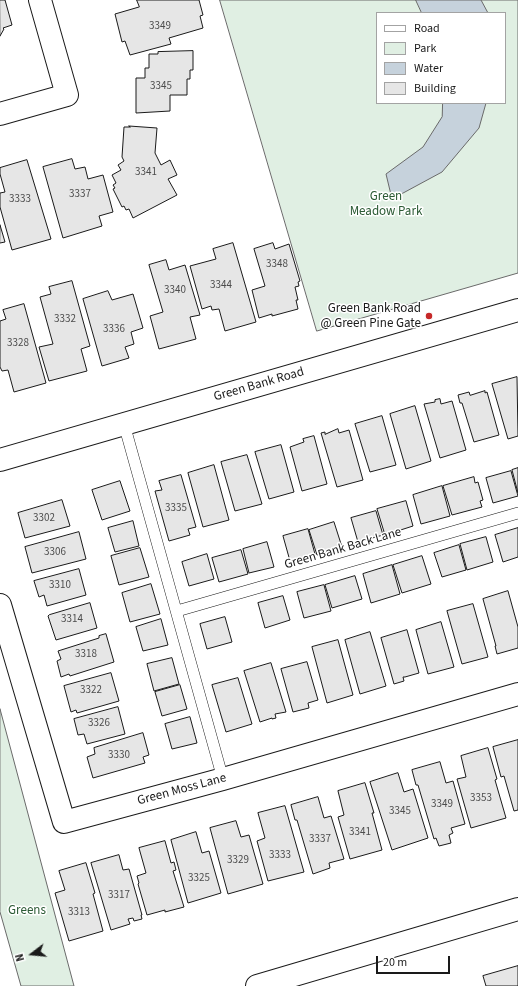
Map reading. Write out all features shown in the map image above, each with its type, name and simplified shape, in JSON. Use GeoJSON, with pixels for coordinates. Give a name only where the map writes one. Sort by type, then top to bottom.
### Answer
{"type":"FeatureCollection","features":[{"type":"Feature","properties":{"kind":"street"},"geometry":{"type":"LineString","coordinates":[[0,114],[67,95],[40,0]]}},
{"type":"Feature","properties":{"kind":"street","name":"Green Bank Road"},"geometry":{"type":"LineString","coordinates":[[0,460],[518,310]]}},
{"type":"Feature","properties":{"kind":"street","name":"Green Moss Lane"},"geometry":{"type":"LineString","coordinates":[[0,605],[64,822],[223,779],[518,694]]}},
{"type":"Feature","properties":{"kind":"street"},"geometry":{"type":"LineString","coordinates":[[257,986],[518,909]]}},
{"type":"Feature","properties":{"kind":"lane"},"geometry":{"type":"LineString","coordinates":[[124,424],[223,779]]}},
{"type":"Feature","properties":{"kind":"lane","name":"Green Bank Back Lane"},"geometry":{"type":"LineString","coordinates":[[177,611],[518,513]]}},
{"type":"Feature","properties":{"kind":"green space","name":"Green Meadow Park"},"geometry":{"type":"Polygon","coordinates":[[[220,0],[518,0],[518,273],[317,331],[220,0]]]}},
{"type":"Feature","properties":{"kind":"green space","name":"Greens"},"geometry":{"type":"Polygon","coordinates":[[[0,709],[74,986],[21,986],[0,912],[0,709]]]}},
{"type":"Feature","properties":{"kind":"water"},"geometry":{"type":"Polygon","coordinates":[[[416,0],[481,0],[487,12],[422,12],[416,0]]]}},
{"type":"Feature","properties":{"kind":"water"},"geometry":{"type":"Polygon","coordinates":[[[443,104],[486,104],[479,128],[442,172],[392,199],[386,174],[423,147],[442,117],[443,104]]]}},
{"type":"Feature","properties":{"kind":"building"},"geometry":{"type":"Polygon","coordinates":[[[0,0],[5,0],[12,25],[3,28],[4,29],[0,36],[0,0]]]}},
{"type":"Feature","properties":{"kind":"building"},"geometry":{"type":"Polygon","coordinates":[[[137,0],[199,0],[203,15],[200,16],[203,28],[169,38],[171,44],[130,55],[125,41],[122,42],[115,14],[139,7],[137,0]]]}},
{"type":"Feature","properties":{"kind":"building"},"geometry":{"type":"Polygon","coordinates":[[[193,51],[193,70],[190,70],[190,79],[187,79],[187,95],[170,95],[170,111],[136,113],[136,78],[145,78],[145,68],[149,68],[149,54],[158,54],[158,52],[193,51]]]}},
{"type":"Feature","properties":{"kind":"building"},"geometry":{"type":"Polygon","coordinates":[[[129,126],[157,128],[155,153],[161,165],[170,160],[177,175],[168,179],[177,195],[133,218],[129,209],[126,210],[124,206],[122,207],[113,189],[115,188],[113,185],[116,183],[112,175],[121,170],[118,165],[124,161],[122,157],[124,127],[130,127],[129,126]]]}},
{"type":"Feature","properties":{"kind":"building"},"geometry":{"type":"Polygon","coordinates":[[[72,159],[75,169],[85,167],[88,179],[103,175],[113,212],[99,216],[102,226],[63,238],[43,167],[72,159]]]}},
{"type":"Feature","properties":{"kind":"building"},"geometry":{"type":"Polygon","coordinates":[[[27,160],[51,239],[12,250],[0,207],[0,193],[5,192],[0,174],[0,168],[27,160]]]}},
{"type":"Feature","properties":{"kind":"building"},"geometry":{"type":"Polygon","coordinates":[[[0,225],[5,242],[0,243],[0,225]]]}},
{"type":"Feature","properties":{"kind":"building"},"geometry":{"type":"Polygon","coordinates":[[[233,243],[256,322],[225,331],[219,309],[212,310],[211,306],[202,309],[190,266],[216,259],[213,249],[233,243]]]}},
{"type":"Feature","properties":{"kind":"building"},"geometry":{"type":"Polygon","coordinates":[[[273,243],[275,249],[289,244],[300,281],[298,282],[299,286],[295,287],[298,300],[296,300],[298,309],[259,318],[252,290],[265,286],[254,249],[273,243]]]}},
{"type":"Feature","properties":{"kind":"building"},"geometry":{"type":"Polygon","coordinates":[[[166,260],[169,270],[185,265],[200,315],[190,317],[196,339],[159,349],[150,316],[163,312],[149,265],[166,260]]]}},
{"type":"Feature","properties":{"kind":"building"},"geometry":{"type":"Polygon","coordinates":[[[72,281],[90,346],[81,349],[87,371],[49,381],[39,347],[53,344],[40,297],[51,294],[49,287],[72,281]]]}},
{"type":"Feature","properties":{"kind":"building"},"geometry":{"type":"Polygon","coordinates":[[[108,291],[112,300],[133,294],[143,328],[131,332],[134,344],[125,347],[129,358],[102,366],[83,299],[108,291]]]}},
{"type":"Feature","properties":{"kind":"building"},"geometry":{"type":"Polygon","coordinates":[[[24,304],[46,383],[14,392],[8,370],[2,371],[0,367],[0,321],[6,319],[3,310],[24,304]]]}},
{"type":"Feature","properties":{"kind":"building"},"geometry":{"type":"Polygon","coordinates":[[[517,377],[518,436],[508,439],[492,384],[517,377]]]}},
{"type":"Feature","properties":{"kind":"building"},"geometry":{"type":"Polygon","coordinates":[[[485,391],[485,393],[487,392],[499,435],[474,442],[462,403],[460,403],[458,395],[469,392],[470,395],[485,391]]]}},
{"type":"Feature","properties":{"kind":"building"},"geometry":{"type":"Polygon","coordinates":[[[440,399],[441,404],[452,401],[466,450],[440,458],[424,404],[435,402],[435,400],[440,399]]]}},
{"type":"Feature","properties":{"kind":"building"},"geometry":{"type":"Polygon","coordinates":[[[415,406],[431,461],[406,469],[390,414],[415,406]]]}},
{"type":"Feature","properties":{"kind":"building"},"geometry":{"type":"Polygon","coordinates":[[[382,416],[396,465],[370,472],[355,424],[382,416]]]}},
{"type":"Feature","properties":{"kind":"building"},"geometry":{"type":"Polygon","coordinates":[[[338,429],[339,433],[349,430],[363,480],[337,487],[321,433],[325,432],[325,434],[338,429]]]}},
{"type":"Feature","properties":{"kind":"building"},"geometry":{"type":"Polygon","coordinates":[[[314,436],[327,484],[302,491],[290,447],[304,442],[303,439],[314,436]]]}},
{"type":"Feature","properties":{"kind":"building"},"geometry":{"type":"Polygon","coordinates":[[[281,445],[294,492],[269,499],[255,452],[281,445]]]}},
{"type":"Feature","properties":{"kind":"building"},"geometry":{"type":"Polygon","coordinates":[[[247,455],[262,504],[235,511],[221,462],[247,455]]]}},
{"type":"Feature","properties":{"kind":"building"},"geometry":{"type":"Polygon","coordinates":[[[214,465],[229,520],[203,527],[188,473],[214,465]]]}},
{"type":"Feature","properties":{"kind":"building"},"geometry":{"type":"Polygon","coordinates":[[[518,468],[518,493],[512,470],[518,468]]]}},
{"type":"Feature","properties":{"kind":"building"},"geometry":{"type":"Polygon","coordinates":[[[511,471],[518,496],[493,503],[486,478],[511,471]]]}},
{"type":"Feature","properties":{"kind":"building"},"geometry":{"type":"Polygon","coordinates":[[[181,475],[196,527],[188,529],[190,535],[169,541],[155,491],[162,490],[159,481],[181,475]]]}},
{"type":"Feature","properties":{"kind":"building"},"geometry":{"type":"Polygon","coordinates":[[[474,477],[475,483],[478,482],[483,500],[480,501],[482,507],[452,515],[443,486],[474,477]]]}},
{"type":"Feature","properties":{"kind":"building"},"geometry":{"type":"Polygon","coordinates":[[[120,481],[130,511],[102,520],[92,490],[120,481]]]}},
{"type":"Feature","properties":{"kind":"building"},"geometry":{"type":"Polygon","coordinates":[[[442,486],[450,516],[421,524],[413,495],[442,486]]]}},
{"type":"Feature","properties":{"kind":"building"},"geometry":{"type":"Polygon","coordinates":[[[62,500],[70,526],[25,538],[18,513],[62,500]]]}},
{"type":"Feature","properties":{"kind":"building"},"geometry":{"type":"Polygon","coordinates":[[[406,501],[413,526],[385,535],[377,509],[406,501]]]}},
{"type":"Feature","properties":{"kind":"building"},"geometry":{"type":"Polygon","coordinates":[[[376,511],[383,535],[358,542],[351,518],[376,511]]]}},
{"type":"Feature","properties":{"kind":"building"},"geometry":{"type":"Polygon","coordinates":[[[133,521],[139,546],[115,552],[108,528],[133,521]]]}},
{"type":"Feature","properties":{"kind":"building"},"geometry":{"type":"Polygon","coordinates":[[[334,522],[342,547],[317,555],[309,530],[334,522]]]}},
{"type":"Feature","properties":{"kind":"building"},"geometry":{"type":"Polygon","coordinates":[[[518,528],[518,557],[503,562],[495,535],[518,528]]]}},
{"type":"Feature","properties":{"kind":"building"},"geometry":{"type":"Polygon","coordinates":[[[308,529],[315,554],[290,561],[283,536],[308,529]]]}},
{"type":"Feature","properties":{"kind":"building"},"geometry":{"type":"Polygon","coordinates":[[[79,532],[86,559],[32,573],[25,547],[79,532]]]}},
{"type":"Feature","properties":{"kind":"building"},"geometry":{"type":"Polygon","coordinates":[[[486,537],[493,562],[467,570],[460,544],[486,537]]]}},
{"type":"Feature","properties":{"kind":"building"},"geometry":{"type":"Polygon","coordinates":[[[267,542],[274,567],[249,573],[243,549],[267,542]]]}},
{"type":"Feature","properties":{"kind":"building"},"geometry":{"type":"Polygon","coordinates":[[[459,545],[466,570],[442,577],[434,553],[459,545]]]}},
{"type":"Feature","properties":{"kind":"building"},"geometry":{"type":"Polygon","coordinates":[[[140,548],[149,577],[119,585],[111,556],[140,548]]]}},
{"type":"Feature","properties":{"kind":"building"},"geometry":{"type":"Polygon","coordinates":[[[241,550],[248,574],[219,582],[212,558],[241,550]]]}},
{"type":"Feature","properties":{"kind":"building"},"geometry":{"type":"Polygon","coordinates":[[[207,554],[214,579],[189,586],[182,562],[207,554]]]}},
{"type":"Feature","properties":{"kind":"building"},"geometry":{"type":"Polygon","coordinates":[[[422,556],[431,584],[402,593],[393,565],[422,556]]]}},
{"type":"Feature","properties":{"kind":"building"},"geometry":{"type":"Polygon","coordinates":[[[392,565],[400,594],[371,603],[363,574],[392,565]]]}},
{"type":"Feature","properties":{"kind":"building"},"geometry":{"type":"Polygon","coordinates":[[[79,569],[86,595],[47,606],[44,595],[39,597],[34,581],[79,569]]]}},
{"type":"Feature","properties":{"kind":"building"},"geometry":{"type":"Polygon","coordinates":[[[355,576],[362,599],[332,608],[325,585],[355,576]]]}},
{"type":"Feature","properties":{"kind":"building"},"geometry":{"type":"Polygon","coordinates":[[[151,584],[160,614],[130,622],[122,593],[151,584]]]}},
{"type":"Feature","properties":{"kind":"building"},"geometry":{"type":"Polygon","coordinates":[[[324,585],[331,611],[304,618],[297,592],[324,585]]]}},
{"type":"Feature","properties":{"kind":"building"},"geometry":{"type":"Polygon","coordinates":[[[508,591],[518,627],[518,648],[497,654],[483,599],[508,591]]]}},
{"type":"Feature","properties":{"kind":"building"},"geometry":{"type":"Polygon","coordinates":[[[283,596],[290,620],[265,628],[258,603],[283,596]]]}},
{"type":"Feature","properties":{"kind":"building"},"geometry":{"type":"Polygon","coordinates":[[[90,603],[97,628],[56,640],[48,616],[90,603]]]}},
{"type":"Feature","properties":{"kind":"building"},"geometry":{"type":"Polygon","coordinates":[[[473,604],[488,657],[462,664],[447,611],[473,604]]]}},
{"type":"Feature","properties":{"kind":"building"},"geometry":{"type":"Polygon","coordinates":[[[225,617],[232,642],[207,649],[200,624],[225,617]]]}},
{"type":"Feature","properties":{"kind":"building"},"geometry":{"type":"Polygon","coordinates":[[[161,619],[168,645],[143,651],[136,627],[161,619]]]}},
{"type":"Feature","properties":{"kind":"building"},"geometry":{"type":"Polygon","coordinates":[[[441,622],[454,667],[428,674],[416,630],[441,622]]]}},
{"type":"Feature","properties":{"kind":"building"},"geometry":{"type":"Polygon","coordinates":[[[407,630],[419,673],[403,677],[404,681],[394,684],[381,638],[407,630]]]}},
{"type":"Feature","properties":{"kind":"building"},"geometry":{"type":"Polygon","coordinates":[[[370,632],[386,686],[360,694],[345,640],[370,632]]]}},
{"type":"Feature","properties":{"kind":"building"},"geometry":{"type":"Polygon","coordinates":[[[106,634],[114,662],[70,676],[69,674],[61,677],[57,661],[61,659],[58,651],[99,638],[99,636],[106,634]]]}},
{"type":"Feature","properties":{"kind":"building"},"geometry":{"type":"Polygon","coordinates":[[[338,640],[353,695],[327,703],[312,647],[338,640]]]}},
{"type":"Feature","properties":{"kind":"building"},"geometry":{"type":"Polygon","coordinates":[[[172,658],[179,684],[154,691],[147,664],[172,658]]]}},
{"type":"Feature","properties":{"kind":"building"},"geometry":{"type":"Polygon","coordinates":[[[307,662],[318,700],[308,703],[309,708],[293,712],[281,669],[307,662]]]}},
{"type":"Feature","properties":{"kind":"building"},"geometry":{"type":"Polygon","coordinates":[[[271,663],[286,712],[275,714],[276,718],[260,722],[244,671],[271,663]]]}},
{"type":"Feature","properties":{"kind":"building"},"geometry":{"type":"Polygon","coordinates":[[[111,673],[119,701],[77,713],[76,710],[71,712],[64,686],[111,673]]]}},
{"type":"Feature","properties":{"kind":"building"},"geometry":{"type":"Polygon","coordinates":[[[238,678],[252,724],[226,732],[212,685],[238,678]]]}},
{"type":"Feature","properties":{"kind":"building"},"geometry":{"type":"Polygon","coordinates":[[[180,685],[187,709],[162,716],[155,692],[180,685]]]}},
{"type":"Feature","properties":{"kind":"building"},"geometry":{"type":"Polygon","coordinates":[[[118,707],[125,734],[87,744],[84,734],[78,735],[74,719],[118,707]]]}},
{"type":"Feature","properties":{"kind":"building"},"geometry":{"type":"Polygon","coordinates":[[[190,717],[197,743],[172,749],[165,724],[190,717]]]}},
{"type":"Feature","properties":{"kind":"building"},"geometry":{"type":"Polygon","coordinates":[[[143,733],[149,755],[143,757],[145,763],[93,778],[87,757],[95,754],[94,748],[143,733]]]}},
{"type":"Feature","properties":{"kind":"building"},"geometry":{"type":"Polygon","coordinates":[[[518,740],[518,810],[514,811],[504,776],[501,777],[493,747],[518,740]]]}},
{"type":"Feature","properties":{"kind":"building"},"geometry":{"type":"Polygon","coordinates":[[[488,748],[506,818],[471,828],[457,779],[466,777],[461,756],[488,748]]]}},
{"type":"Feature","properties":{"kind":"building"},"geometry":{"type":"Polygon","coordinates":[[[440,762],[446,783],[453,781],[465,824],[451,828],[453,833],[449,835],[451,843],[439,846],[436,838],[434,839],[412,770],[440,762]]]}},
{"type":"Feature","properties":{"kind":"building"},"geometry":{"type":"Polygon","coordinates":[[[398,773],[404,792],[413,789],[428,838],[392,850],[370,782],[398,773]]]}},
{"type":"Feature","properties":{"kind":"building"},"geometry":{"type":"Polygon","coordinates":[[[365,783],[374,813],[372,813],[382,850],[350,859],[338,817],[344,815],[338,791],[365,783]]]}},
{"type":"Feature","properties":{"kind":"building"},"geometry":{"type":"Polygon","coordinates":[[[318,797],[324,818],[331,816],[344,859],[329,863],[330,868],[313,874],[291,805],[318,797]]]}},
{"type":"Feature","properties":{"kind":"building"},"geometry":{"type":"Polygon","coordinates":[[[285,806],[304,872],[268,881],[257,841],[265,838],[258,813],[285,806]]]}},
{"type":"Feature","properties":{"kind":"building"},"geometry":{"type":"Polygon","coordinates":[[[236,821],[241,837],[249,835],[263,884],[228,894],[210,828],[236,821]]]}},
{"type":"Feature","properties":{"kind":"building"},"geometry":{"type":"Polygon","coordinates":[[[196,832],[202,853],[209,851],[221,893],[188,903],[171,840],[196,832]]]}},
{"type":"Feature","properties":{"kind":"building"},"geometry":{"type":"Polygon","coordinates":[[[165,841],[171,863],[174,862],[176,870],[173,871],[184,907],[147,915],[137,876],[146,873],[139,848],[165,841]]]}},
{"type":"Feature","properties":{"kind":"building"},"geometry":{"type":"Polygon","coordinates":[[[119,855],[123,870],[129,869],[142,919],[134,921],[133,918],[128,919],[130,924],[111,930],[91,863],[119,855]]]}},
{"type":"Feature","properties":{"kind":"building"},"geometry":{"type":"Polygon","coordinates":[[[86,863],[95,893],[93,894],[103,931],[69,941],[55,893],[65,890],[59,871],[86,863]]]}},
{"type":"Feature","properties":{"kind":"building"},"geometry":{"type":"Polygon","coordinates":[[[518,966],[518,986],[486,986],[483,976],[518,966]]]}},
{"type":"Feature","properties":{"kind":"place","name":"Green Bank Road @ Green Pine Gate"},"geometry":{"type":"Point","coordinates":[429,316]}}]}
